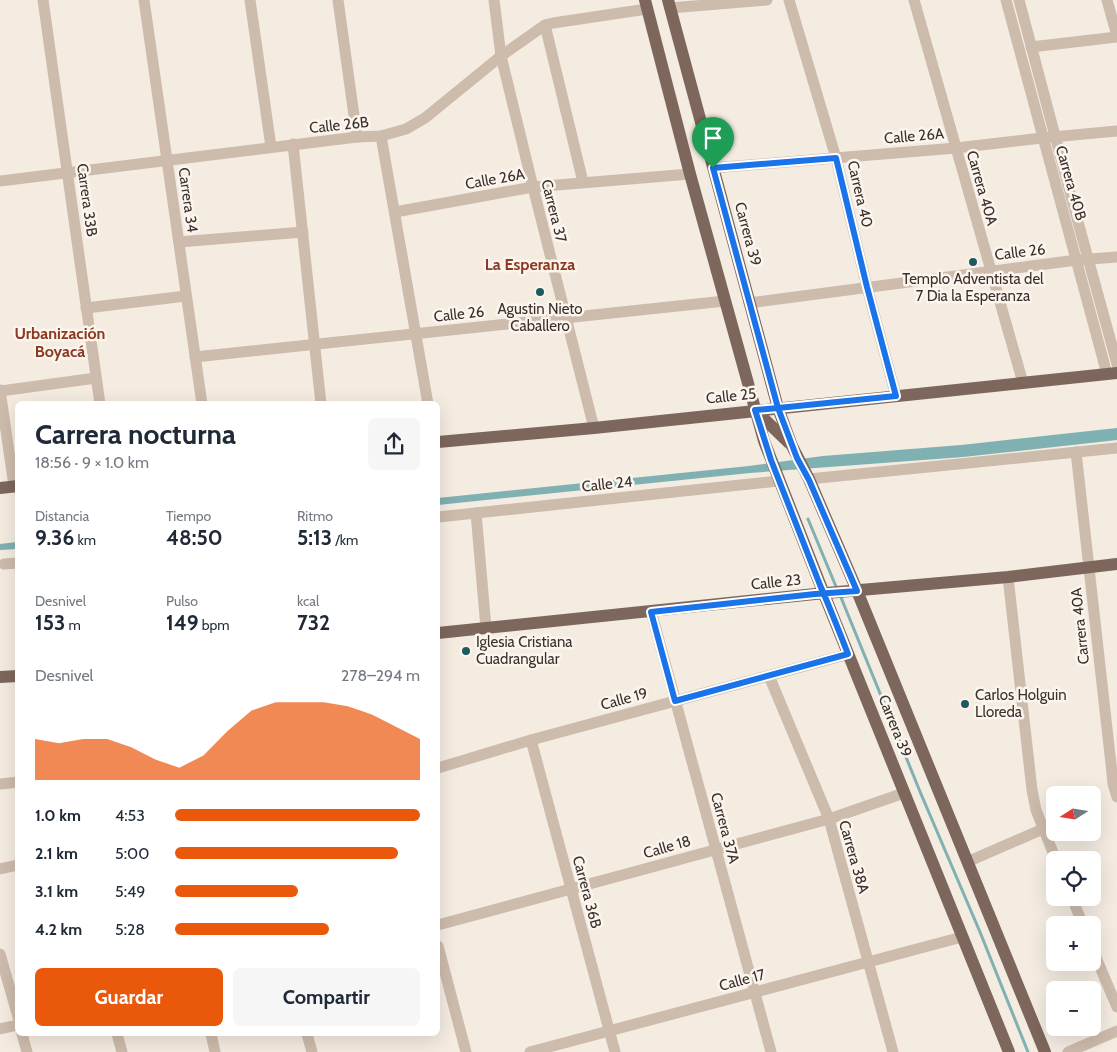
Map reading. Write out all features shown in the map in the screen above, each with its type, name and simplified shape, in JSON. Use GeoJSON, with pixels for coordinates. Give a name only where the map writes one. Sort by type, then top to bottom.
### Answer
{"type":"FeatureCollection","features":[{"type":"Feature","properties":{"kind":"main road","name":"Carrera 39"},"geometry":{"type":"LineString","coordinates":[[669,4],[778,408],[797,458],[807,476],[968,862],[1045,1052]]}},
{"type":"Feature","properties":{"kind":"main road","name":"Carrera 39"},"geometry":{"type":"LineString","coordinates":[[646,5],[690,174],[755,410],[771,460],[829,593],[848,654],[1009,1052]]}},
{"type":"Feature","properties":{"kind":"main road","name":"Calle 25"},"geometry":{"type":"LineString","coordinates":[[440,442],[594,428],[1112,374]]}},
{"type":"Feature","properties":{"kind":"main road","name":"Carrera 39"},"geometry":{"type":"LineString","coordinates":[[755,410],[792,446]]}},
{"type":"Feature","properties":{"kind":"main road"},"geometry":{"type":"LineString","coordinates":[[0,488],[15,486]]}},
{"type":"Feature","properties":{"kind":"main road","name":"Calle 23"},"geometry":{"type":"LineString","coordinates":[[440,633],[829,593],[1008,577],[1117,564]]}},
{"type":"Feature","properties":{"kind":"main road"},"geometry":{"type":"LineString","coordinates":[[0,677],[15,676]]}},
{"type":"Feature","properties":{"kind":"street","name":"Carrera 33B"},"geometry":{"type":"LineString","coordinates":[[43,0],[100,401]]}},
{"type":"Feature","properties":{"kind":"street","name":"Carrera 34"},"geometry":{"type":"LineString","coordinates":[[144,0],[202,401]]}},
{"type":"Feature","properties":{"kind":"street"},"geometry":{"type":"LineString","coordinates":[[250,0],[271,147]]}},
{"type":"Feature","properties":{"kind":"street"},"geometry":{"type":"LineString","coordinates":[[338,0],[357,137]]}},
{"type":"Feature","properties":{"kind":"street","name":"Carrera 37"},"geometry":{"type":"LineString","coordinates":[[494,0],[501,56],[594,428]]}},
{"type":"Feature","properties":{"kind":"street"},"geometry":{"type":"LineString","coordinates":[[669,4],[767,0]]}},
{"type":"Feature","properties":{"kind":"street","name":"Carrera 40"},"geometry":{"type":"LineString","coordinates":[[789,0],[836,158],[896,396]]}},
{"type":"Feature","properties":{"kind":"street","name":"Carrera 40A"},"geometry":{"type":"LineString","coordinates":[[914,0],[1023,383]]}},
{"type":"Feature","properties":{"kind":"street","name":"Carrera 40B"},"geometry":{"type":"LineString","coordinates":[[1006,0],[1042,138],[1117,364]]}},
{"type":"Feature","properties":{"kind":"street","name":"Carrera 40B"},"geometry":{"type":"LineString","coordinates":[[1019,0],[1055,137],[1083,260],[1112,374]]}},
{"type":"Feature","properties":{"kind":"street"},"geometry":{"type":"LineString","coordinates":[[1031,47],[1117,37],[1107,0]]}},
{"type":"Feature","properties":{"kind":"street","name":"Calle 26B"},"geometry":{"type":"LineString","coordinates":[[0,181],[293,144],[381,136],[406,129],[425,118],[501,56],[546,25],[646,5]]}},
{"type":"Feature","properties":{"kind":"street"},"geometry":{"type":"LineString","coordinates":[[546,25],[583,182]]}},
{"type":"Feature","properties":{"kind":"street","name":"Calle 26A"},"geometry":{"type":"LineString","coordinates":[[713,168],[956,148],[1117,131]]}},
{"type":"Feature","properties":{"kind":"street"},"geometry":{"type":"LineString","coordinates":[[381,136],[427,401]]}},
{"type":"Feature","properties":{"kind":"street"},"geometry":{"type":"LineString","coordinates":[[293,144],[321,401]]}},
{"type":"Feature","properties":{"kind":"street","name":"Calle 26A"},"geometry":{"type":"LineString","coordinates":[[395,212],[533,187],[690,174]]}},
{"type":"Feature","properties":{"kind":"street"},"geometry":{"type":"LineString","coordinates":[[179,242],[303,232]]}},
{"type":"Feature","properties":{"kind":"street","name":"Calle 26"},"geometry":{"type":"LineString","coordinates":[[750,303],[1117,257]]}},
{"type":"Feature","properties":{"kind":"street"},"geometry":{"type":"LineString","coordinates":[[86,308],[186,296]]}},
{"type":"Feature","properties":{"kind":"street","name":"Calle 26"},"geometry":{"type":"LineString","coordinates":[[195,357],[725,301]]}},
{"type":"Feature","properties":{"kind":"street"},"geometry":{"type":"LineString","coordinates":[[15,480],[0,395],[96,378]]}},
{"type":"Feature","properties":{"kind":"street"},"geometry":{"type":"LineString","coordinates":[[807,476],[1117,448]]}},
{"type":"Feature","properties":{"kind":"street","name":"Carrera 40A"},"geometry":{"type":"LineString","coordinates":[[1076,452],[1110,764],[1117,797]]}},
{"type":"Feature","properties":{"kind":"street","name":"Calle 24"},"geometry":{"type":"LineString","coordinates":[[440,518],[778,478]]}},
{"type":"Feature","properties":{"kind":"street"},"geometry":{"type":"LineString","coordinates":[[476,513],[486,628]]}},
{"type":"Feature","properties":{"kind":"street"},"geometry":{"type":"LineString","coordinates":[[4,564],[15,563]]}},
{"type":"Feature","properties":{"kind":"street"},"geometry":{"type":"LineString","coordinates":[[1008,577],[1032,790],[1036,810],[1052,851]]}},
{"type":"Feature","properties":{"kind":"street","name":"Carrera 37A"},"geometry":{"type":"LineString","coordinates":[[651,612],[771,1052]]}},
{"type":"Feature","properties":{"kind":"street","name":"Calle 19"},"geometry":{"type":"LineString","coordinates":[[440,767],[531,740],[848,654]]}},
{"type":"Feature","properties":{"kind":"street","name":"Carrera 38A"},"geometry":{"type":"LineString","coordinates":[[769,676],[828,819],[893,1052]]}},
{"type":"Feature","properties":{"kind":"street","name":"Carrera 36B"},"geometry":{"type":"LineString","coordinates":[[531,740],[615,1052]]}},
{"type":"Feature","properties":{"kind":"street"},"geometry":{"type":"LineString","coordinates":[[0,784],[15,782]]}},
{"type":"Feature","properties":{"kind":"street","name":"Calle 18"},"geometry":{"type":"LineString","coordinates":[[440,924],[828,819],[904,793]]}},
{"type":"Feature","properties":{"kind":"street"},"geometry":{"type":"LineString","coordinates":[[968,862],[1043,829]]}},
{"type":"Feature","properties":{"kind":"street"},"geometry":{"type":"LineString","coordinates":[[0,869],[15,866]]}},
{"type":"Feature","properties":{"kind":"street","name":"Calle 17"},"geometry":{"type":"LineString","coordinates":[[530,1052],[962,937]]}},
{"type":"Feature","properties":{"kind":"street"},"geometry":{"type":"LineString","coordinates":[[0,954],[15,1006]]}},
{"type":"Feature","properties":{"kind":"street"},"geometry":{"type":"LineString","coordinates":[[440,954],[466,1052]]}},
{"type":"Feature","properties":{"kind":"street"},"geometry":{"type":"LineString","coordinates":[[1101,969],[1117,1007]]}},
{"type":"Feature","properties":{"kind":"street"},"geometry":{"type":"LineString","coordinates":[[0,1029],[15,1026]]}},
{"type":"Feature","properties":{"kind":"street"},"geometry":{"type":"LineString","coordinates":[[1068,1052],[1117,1031]]}},
{"type":"Feature","properties":{"kind":"street"},"geometry":{"type":"LineString","coordinates":[[23,1036],[27,1052]]}},
{"type":"Feature","properties":{"kind":"street"},"geometry":{"type":"LineString","coordinates":[[118,1036],[122,1052]]}},
{"type":"Feature","properties":{"kind":"street"},"geometry":{"type":"LineString","coordinates":[[211,1036],[215,1052]]}},
{"type":"Feature","properties":{"kind":"street"},"geometry":{"type":"LineString","coordinates":[[308,1036],[312,1052]]}},
{"type":"Feature","properties":{"kind":"water"},"geometry":{"type":"Polygon","coordinates":[[[1117,428],[1117,440],[963,457],[750,473],[440,505],[440,498],[749,466],[823,456],[961,445],[1117,428]]]}},
{"type":"Feature","properties":{"kind":"water"},"geometry":{"type":"Polygon","coordinates":[[[15,542],[15,549],[0,550],[0,544],[15,542]]]}},
{"type":"Feature","properties":{"kind":"waterway"},"geometry":{"type":"LineString","coordinates":[[808,519],[837,589]]}},
{"type":"Feature","properties":{"kind":"waterway"},"geometry":{"type":"LineString","coordinates":[[840,595],[1028,1052]]}},
{"type":"Feature","properties":{"kind":"place","name":"Templo Adventista del 7 Dia la Esperanza"},"geometry":{"type":"Point","coordinates":[973,262]}},
{"type":"Feature","properties":{"kind":"place","name":"Agustin Nieto Caballero"},"geometry":{"type":"Point","coordinates":[540,292]}},
{"type":"Feature","properties":{"kind":"place","name":"Iglesia Cristiana Cuadrangular"},"geometry":{"type":"Point","coordinates":[466,651]}},
{"type":"Feature","properties":{"kind":"place","name":"Carlos Holguin Lloreda"},"geometry":{"type":"Point","coordinates":[965,704]}},
{"type":"Feature","properties":{"kind":"district","name":"La Esperanza"},"geometry":{"type":"Point","coordinates":[530,264]}},
{"type":"Feature","properties":{"kind":"district","name":"Urbanización Boyacá"},"geometry":{"type":"Point","coordinates":[60,342]}},
{"type":"Feature","properties":{"kind":"route"},"geometry":{"type":"LineString","coordinates":[[713,168],[778,408],[755,410],[771,460],[820,585],[824,594],[828,603],[848,654],[675,701],[651,612],[815,594],[824,594],[857,591],[809,480],[797,458],[778,408],[896,396],[836,158],[713,168]]}}]}
